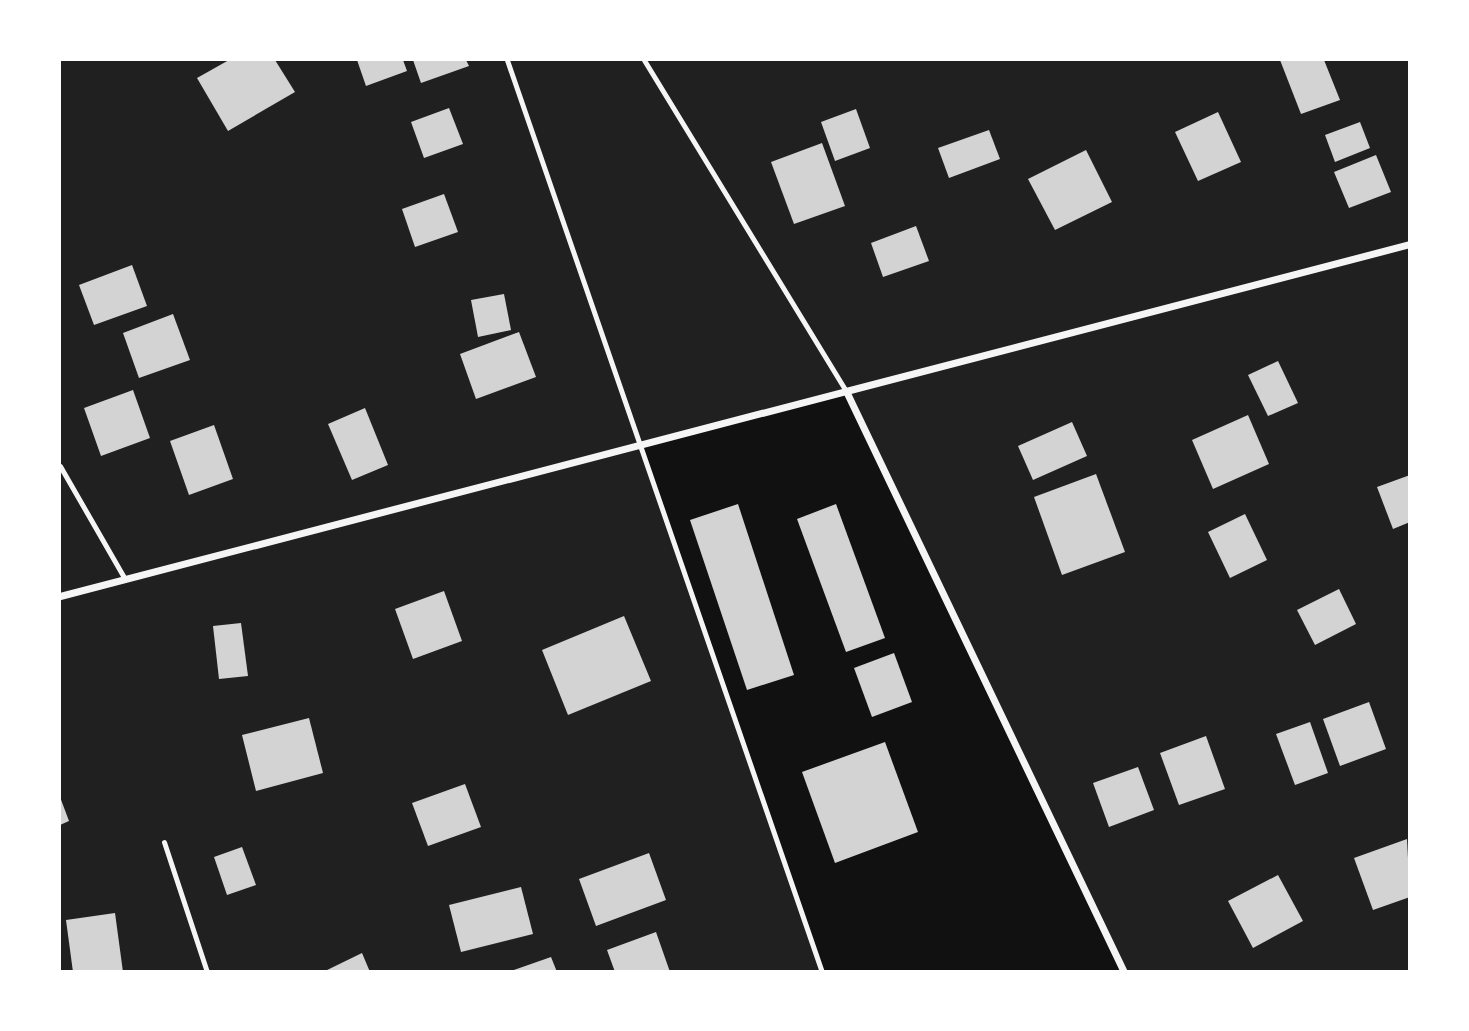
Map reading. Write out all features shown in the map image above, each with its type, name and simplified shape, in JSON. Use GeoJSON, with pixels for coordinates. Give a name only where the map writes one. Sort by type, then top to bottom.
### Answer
{"type":"FeatureCollection","features":[{"type":"Feature","properties":{"kind":"street"},"geometry":{"type":"LineString","coordinates":[[60,596],[1409,244]]}},
{"type":"Feature","properties":{"kind":"street"},"geometry":{"type":"LineString","coordinates":[[846,391],[1125,971]]}},
{"type":"Feature","properties":{"kind":"lane"},"geometry":{"type":"LineString","coordinates":[[507,60],[822,971]]}},
{"type":"Feature","properties":{"kind":"lane"},"geometry":{"type":"LineString","coordinates":[[644,60],[846,391]]}},
{"type":"Feature","properties":{"kind":"lane"},"geometry":{"type":"LineString","coordinates":[[60,466],[125,579]]}},
{"type":"Feature","properties":{"kind":"lane"},"geometry":{"type":"LineString","coordinates":[[163,842],[207,971]]}},
{"type":"Feature","properties":{"kind":"shaded area"},"geometry":{"type":"Polygon","coordinates":[[[60,60],[1409,60],[1409,971],[1124,971],[846,391],[641,444],[822,971],[60,971],[60,60]]]}},
{"type":"Feature","properties":{"kind":"building"},"geometry":{"type":"Polygon","coordinates":[[[229,60],[275,60],[295,92],[228,131],[197,78],[229,60]]]}},
{"type":"Feature","properties":{"kind":"building"},"geometry":{"type":"Polygon","coordinates":[[[357,60],[403,60],[407,71],[366,86],[357,60]]]}},
{"type":"Feature","properties":{"kind":"building"},"geometry":{"type":"Polygon","coordinates":[[[413,60],[466,60],[469,66],[421,83],[413,60]]]}},
{"type":"Feature","properties":{"kind":"building"},"geometry":{"type":"Polygon","coordinates":[[[1280,60],[1324,60],[1340,100],[1301,114],[1280,60]]]}},
{"type":"Feature","properties":{"kind":"building"},"geometry":{"type":"Polygon","coordinates":[[[449,108],[463,144],[424,158],[411,122],[449,108]]]}},
{"type":"Feature","properties":{"kind":"building"},"geometry":{"type":"Polygon","coordinates":[[[856,109],[870,148],[835,161],[821,122],[856,109]]]}},
{"type":"Feature","properties":{"kind":"building"},"geometry":{"type":"Polygon","coordinates":[[[1218,112],[1241,162],[1198,181],[1175,132],[1218,112]]]}},
{"type":"Feature","properties":{"kind":"building"},"geometry":{"type":"Polygon","coordinates":[[[1360,122],[1370,148],[1335,162],[1325,135],[1360,122]]]}},
{"type":"Feature","properties":{"kind":"building"},"geometry":{"type":"Polygon","coordinates":[[[989,130],[1000,159],[949,178],[938,148],[989,130]]]}},
{"type":"Feature","properties":{"kind":"building"},"geometry":{"type":"Polygon","coordinates":[[[822,143],[845,206],[794,224],[771,162],[822,143]]]}},
{"type":"Feature","properties":{"kind":"building"},"geometry":{"type":"Polygon","coordinates":[[[1086,150],[1112,202],[1055,230],[1028,179],[1086,150]]]}},
{"type":"Feature","properties":{"kind":"building"},"geometry":{"type":"Polygon","coordinates":[[[1376,155],[1391,192],[1349,208],[1334,172],[1376,155]]]}},
{"type":"Feature","properties":{"kind":"building"},"geometry":{"type":"Polygon","coordinates":[[[444,194],[458,232],[415,247],[402,209],[444,194]]]}},
{"type":"Feature","properties":{"kind":"building"},"geometry":{"type":"Polygon","coordinates":[[[916,226],[929,261],[883,277],[871,243],[916,226]]]}},
{"type":"Feature","properties":{"kind":"building"},"geometry":{"type":"Polygon","coordinates":[[[132,265],[147,306],[94,325],[79,285],[132,265]]]}},
{"type":"Feature","properties":{"kind":"building"},"geometry":{"type":"Polygon","coordinates":[[[504,294],[511,330],[478,337],[471,300],[504,294]]]}},
{"type":"Feature","properties":{"kind":"building"},"geometry":{"type":"Polygon","coordinates":[[[173,314],[190,360],[139,378],[123,333],[173,314]]]}},
{"type":"Feature","properties":{"kind":"building"},"geometry":{"type":"Polygon","coordinates":[[[519,332],[536,377],[476,399],[460,354],[519,332]]]}},
{"type":"Feature","properties":{"kind":"building"},"geometry":{"type":"Polygon","coordinates":[[[1278,361],[1298,403],[1268,416],[1248,375],[1278,361]]]}},
{"type":"Feature","properties":{"kind":"building"},"geometry":{"type":"Polygon","coordinates":[[[133,390],[150,438],[101,456],[84,408],[133,390]]]}},
{"type":"Feature","properties":{"kind":"building"},"geometry":{"type":"Polygon","coordinates":[[[365,408],[388,465],[352,480],[328,424],[365,408]]]}},
{"type":"Feature","properties":{"kind":"building"},"geometry":{"type":"Polygon","coordinates":[[[1248,415],[1269,464],[1213,489],[1192,440],[1248,415]]]}},
{"type":"Feature","properties":{"kind":"building"},"geometry":{"type":"Polygon","coordinates":[[[1072,422],[1087,456],[1033,480],[1018,446],[1072,422]]]}},
{"type":"Feature","properties":{"kind":"building"},"geometry":{"type":"Polygon","coordinates":[[[214,425],[233,479],[189,495],[170,441],[214,425]]]}},
{"type":"Feature","properties":{"kind":"building"},"geometry":{"type":"Polygon","coordinates":[[[1096,474],[1125,552],[1062,575],[1034,497],[1096,474]]]}},
{"type":"Feature","properties":{"kind":"building"},"geometry":{"type":"Polygon","coordinates":[[[1410,475],[1410,522],[1393,529],[1377,487],[1410,475]]]}},
{"type":"Feature","properties":{"kind":"building"},"geometry":{"type":"Polygon","coordinates":[[[738,504],[794,675],[747,690],[690,520],[738,504]]]}},
{"type":"Feature","properties":{"kind":"building"},"geometry":{"type":"Polygon","coordinates":[[[836,504],[885,638],[846,652],[797,519],[836,504]]]}},
{"type":"Feature","properties":{"kind":"building"},"geometry":{"type":"Polygon","coordinates":[[[1245,514],[1267,560],[1230,578],[1208,532],[1245,514]]]}},
{"type":"Feature","properties":{"kind":"building"},"geometry":{"type":"Polygon","coordinates":[[[1339,589],[1356,624],[1315,645],[1297,610],[1339,589]]]}},
{"type":"Feature","properties":{"kind":"building"},"geometry":{"type":"Polygon","coordinates":[[[444,591],[462,641],[413,659],[395,609],[444,591]]]}},
{"type":"Feature","properties":{"kind":"building"},"geometry":{"type":"Polygon","coordinates":[[[624,616],[651,681],[568,715],[542,650],[624,616]]]}},
{"type":"Feature","properties":{"kind":"building"},"geometry":{"type":"Polygon","coordinates":[[[241,623],[248,676],[219,679],[213,626],[241,623]]]}},
{"type":"Feature","properties":{"kind":"building"},"geometry":{"type":"Polygon","coordinates":[[[894,653],[912,702],[872,717],[854,668],[894,653]]]}},
{"type":"Feature","properties":{"kind":"building"},"geometry":{"type":"Polygon","coordinates":[[[1369,702],[1386,749],[1340,766],[1323,719],[1369,702]]]}},
{"type":"Feature","properties":{"kind":"building"},"geometry":{"type":"Polygon","coordinates":[[[309,718],[323,773],[256,791],[242,735],[309,718]]]}},
{"type":"Feature","properties":{"kind":"building"},"geometry":{"type":"Polygon","coordinates":[[[1310,722],[1328,773],[1295,785],[1276,734],[1310,722]]]}},
{"type":"Feature","properties":{"kind":"building"},"geometry":{"type":"Polygon","coordinates":[[[1206,736],[1225,789],[1179,805],[1160,753],[1206,736]]]}},
{"type":"Feature","properties":{"kind":"building"},"geometry":{"type":"Polygon","coordinates":[[[885,742],[918,832],[835,863],[802,772],[885,742]]]}},
{"type":"Feature","properties":{"kind":"building"},"geometry":{"type":"Polygon","coordinates":[[[1138,767],[1154,810],[1109,827],[1093,783],[1138,767]]]}},
{"type":"Feature","properties":{"kind":"building"},"geometry":{"type":"Polygon","coordinates":[[[465,784],[481,827],[428,846],[412,803],[465,784]]]}},
{"type":"Feature","properties":{"kind":"building"},"geometry":{"type":"Polygon","coordinates":[[[60,797],[69,821],[60,825],[60,797]]]}},
{"type":"Feature","properties":{"kind":"building"},"geometry":{"type":"Polygon","coordinates":[[[1407,839],[1410,897],[1373,910],[1354,858],[1407,839]]]}},
{"type":"Feature","properties":{"kind":"building"},"geometry":{"type":"Polygon","coordinates":[[[242,847],[256,885],[227,895],[214,857],[242,847]]]}},
{"type":"Feature","properties":{"kind":"building"},"geometry":{"type":"Polygon","coordinates":[[[649,853],[666,900],[596,926],[579,879],[649,853]]]}},
{"type":"Feature","properties":{"kind":"building"},"geometry":{"type":"Polygon","coordinates":[[[1278,875],[1303,921],[1253,948],[1228,901],[1278,875]]]}},
{"type":"Feature","properties":{"kind":"building"},"geometry":{"type":"Polygon","coordinates":[[[521,887],[533,934],[461,952],[449,905],[521,887]]]}},
{"type":"Feature","properties":{"kind":"building"},"geometry":{"type":"Polygon","coordinates":[[[115,913],[123,972],[73,972],[66,920],[115,913]]]}},
{"type":"Feature","properties":{"kind":"building"},"geometry":{"type":"Polygon","coordinates":[[[656,932],[670,972],[615,972],[607,950],[656,932]]]}},
{"type":"Feature","properties":{"kind":"building"},"geometry":{"type":"Polygon","coordinates":[[[362,953],[370,972],[323,972],[362,953]]]}},
{"type":"Feature","properties":{"kind":"building"},"geometry":{"type":"Polygon","coordinates":[[[551,957],[557,972],[511,972],[511,971],[551,957]]]}}]}
